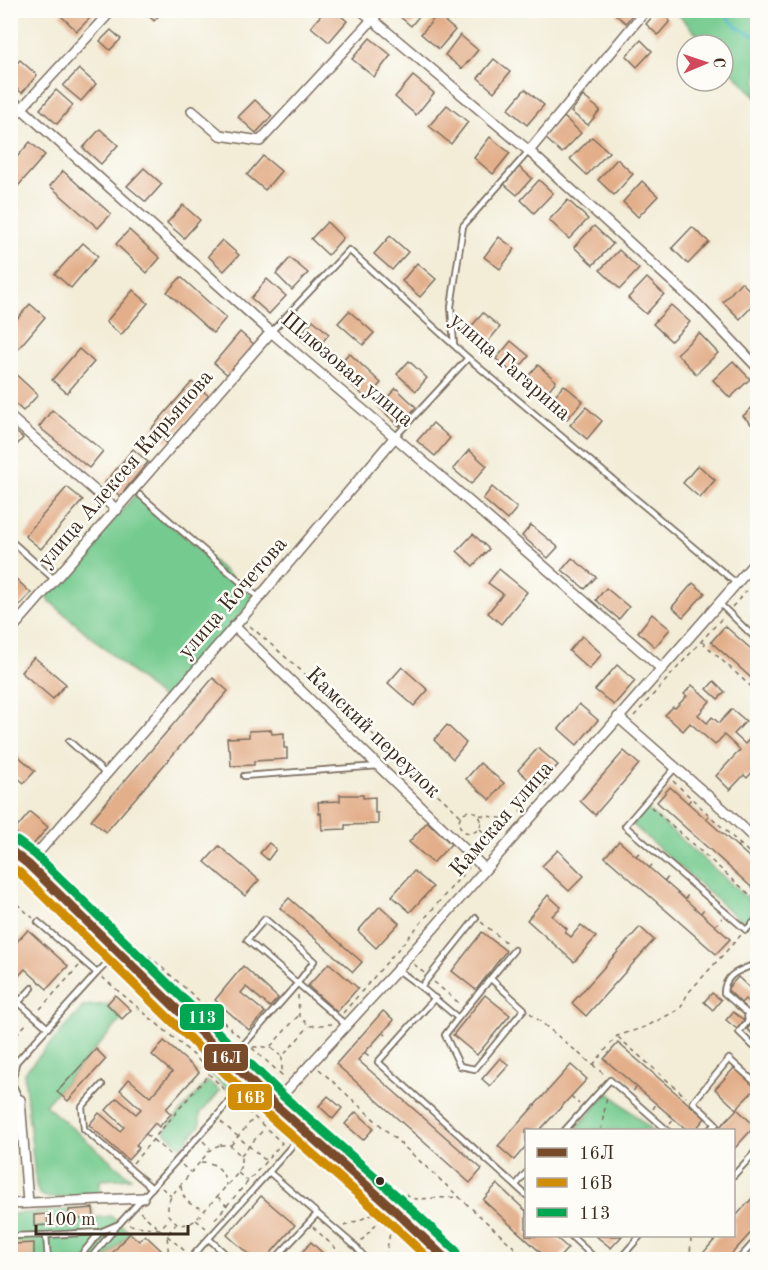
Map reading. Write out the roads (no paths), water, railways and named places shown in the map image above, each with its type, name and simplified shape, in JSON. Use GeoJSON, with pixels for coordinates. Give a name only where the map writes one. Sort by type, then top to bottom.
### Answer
{"type":"FeatureCollection","features":[{"type":"Feature","properties":{"kind":"main road"},"geometry":{"type":"LineString","coordinates":[[15,845],[28,864],[274,1104],[448,1260]]}},
{"type":"Feature","properties":{"kind":"street"},"geometry":{"type":"LineString","coordinates":[[10,121],[112,10]]}},
{"type":"Feature","properties":{"kind":"street"},"geometry":{"type":"LineString","coordinates":[[361,10],[528,151],[698,305],[758,368]]}},
{"type":"Feature","properties":{"kind":"street"},"geometry":{"type":"LineString","coordinates":[[192,111],[220,135],[260,141],[381,10]]}},
{"type":"Feature","properties":{"kind":"street"},"geometry":{"type":"LineString","coordinates":[[528,151],[646,10]]}},
{"type":"Feature","properties":{"kind":"street","name":"Шлюзовая улица"},"geometry":{"type":"LineString","coordinates":[[10,98],[271,332],[661,668]]}},
{"type":"Feature","properties":{"kind":"street","name":"улица Алексея Кирьянова"},"geometry":{"type":"LineString","coordinates":[[10,631],[271,332]]}},
{"type":"Feature","properties":{"kind":"street"},"geometry":{"type":"LineString","coordinates":[[10,417],[117,510]]}},
{"type":"Feature","properties":{"kind":"street","name":"улица Кочетова"},"geometry":{"type":"LineString","coordinates":[[28,864],[238,623],[395,437]]}},
{"type":"Feature","properties":{"kind":"street","name":"Камская улица"},"geometry":{"type":"LineString","coordinates":[[274,1104],[342,1021],[397,970],[484,868],[758,559]]}},
{"type":"Feature","properties":{"kind":"street","name":"Камский переулок"},"geometry":{"type":"LineString","coordinates":[[238,623],[379,766],[484,868]]}},
{"type":"Feature","properties":{"kind":"street"},"geometry":{"type":"LineString","coordinates":[[618,717],[758,842]]}},
{"type":"Feature","properties":{"kind":"street"},"geometry":{"type":"LineString","coordinates":[[10,1098],[21,1100],[28,1203]]}},
{"type":"Feature","properties":{"kind":"street"},"geometry":{"type":"LineString","coordinates":[[10,1204],[143,1198]]}},
{"type":"Feature","properties":{"kind":"lane"},"geometry":{"type":"LineString","coordinates":[[454,345],[452,308],[463,226],[528,151]]}},
{"type":"Feature","properties":{"kind":"lane","name":"улица Гагарина"},"geometry":{"type":"LineString","coordinates":[[271,332],[348,250],[468,358],[736,583]]}},
{"type":"Feature","properties":{"kind":"lane","name":"улица Кочетова"},"geometry":{"type":"LineString","coordinates":[[395,437],[468,358]]}},
{"type":"Feature","properties":{"kind":"lane"},"geometry":{"type":"LineString","coordinates":[[140,495],[259,598]]}},
{"type":"Feature","properties":{"kind":"lane"},"geometry":{"type":"LineString","coordinates":[[10,540],[56,580]]}},
{"type":"Feature","properties":{"kind":"lane"},"geometry":{"type":"LineString","coordinates":[[718,603],[758,641]]}},
{"type":"Feature","properties":{"kind":"lane"},"geometry":{"type":"LineString","coordinates":[[69,741],[106,774]]}},
{"type":"Feature","properties":{"kind":"lane"},"geometry":{"type":"LineString","coordinates":[[244,776],[379,766]]}},
{"type":"Feature","properties":{"kind":"lane"},"geometry":{"type":"LineString","coordinates":[[675,768],[625,826],[746,930],[758,918]]}},
{"type":"Feature","properties":{"kind":"lane"},"geometry":{"type":"LineString","coordinates":[[422,987],[476,918]]}},
{"type":"Feature","properties":{"kind":"lane"},"geometry":{"type":"LineString","coordinates":[[230,1061],[297,984],[314,961],[265,919],[247,940],[297,984],[342,1021]]}},
{"type":"Feature","properties":{"kind":"lane"},"geometry":{"type":"LineString","coordinates":[[38,922],[97,973]]}},
{"type":"Feature","properties":{"kind":"lane"},"geometry":{"type":"LineString","coordinates":[[491,978],[524,1009],[475,1069],[459,1066],[445,1035],[465,1009],[514,950]]}},
{"type":"Feature","properties":{"kind":"lane"},"geometry":{"type":"LineString","coordinates":[[10,1069],[118,952]]}},
{"type":"Feature","properties":{"kind":"lane"},"geometry":{"type":"LineString","coordinates":[[758,963],[735,972],[724,985],[724,993],[747,1013],[748,1021],[739,1032],[753,1046],[758,1045]]}},
{"type":"Feature","properties":{"kind":"lane"},"geometry":{"type":"LineString","coordinates":[[397,970],[422,987],[458,1018]]}},
{"type":"Feature","properties":{"kind":"lane"},"geometry":{"type":"LineString","coordinates":[[10,1011],[32,987]]}},
{"type":"Feature","properties":{"kind":"lane"},"geometry":{"type":"LineString","coordinates":[[435,998],[378,1062],[525,1194]]}},
{"type":"Feature","properties":{"kind":"lane"},"geometry":{"type":"LineString","coordinates":[[18,1002],[48,1028]]}},
{"type":"Feature","properties":{"kind":"lane"},"geometry":{"type":"LineString","coordinates":[[712,1129],[716,1124],[693,1102],[729,1059],[758,1085]]}},
{"type":"Feature","properties":{"kind":"lane"},"geometry":{"type":"LineString","coordinates":[[16,1063],[12,1083],[21,1100]]}},
{"type":"Feature","properties":{"kind":"lane"},"geometry":{"type":"LineString","coordinates":[[89,1260],[249,1079]]}},
{"type":"Feature","properties":{"kind":"lane"},"geometry":{"type":"LineString","coordinates":[[567,1129],[610,1080],[665,1129]]}},
{"type":"Feature","properties":{"kind":"lane"},"geometry":{"type":"LineString","coordinates":[[102,1085],[82,1107],[84,1129],[152,1188]]}},
{"type":"Feature","properties":{"kind":"lane"},"geometry":{"type":"LineString","coordinates":[[189,1260],[305,1131]]}},
{"type":"Feature","properties":{"kind":"lane"},"geometry":{"type":"LineString","coordinates":[[735,1174],[758,1149]]}},
{"type":"Feature","properties":{"kind":"lane"},"geometry":{"type":"LineString","coordinates":[[269,1172],[356,1247],[367,1260]]}},
{"type":"Feature","properties":{"kind":"lane"},"geometry":{"type":"LineString","coordinates":[[516,1185],[525,1174]]}},
{"type":"Feature","properties":{"kind":"lane"},"geometry":{"type":"LineString","coordinates":[[274,1260],[317,1214]]}},
{"type":"Feature","properties":{"kind":"lane"},"geometry":{"type":"LineString","coordinates":[[10,1236],[100,1232],[119,1224]]}},
{"type":"Feature","properties":{"kind":"lane"},"geometry":{"type":"LineString","coordinates":[[77,1260],[100,1232]]}},
{"type":"Feature","properties":{"kind":"lane"},"geometry":{"type":"LineString","coordinates":[[46,1235],[48,1260]]}},
{"type":"Feature","properties":{"kind":"lane"},"geometry":{"type":"LineString","coordinates":[[572,1237],[595,1259]]}},
{"type":"Feature","properties":{"kind":"lane"},"geometry":{"type":"LineString","coordinates":[[619,1260],[639,1237]]}},
{"type":"Feature","properties":{"kind":"lane"},"geometry":{"type":"LineString","coordinates":[[738,1260],[758,1238]]}},
{"type":"Feature","properties":{"kind":"lane"},"geometry":{"type":"LineString","coordinates":[[209,1239],[232,1260]]}},
{"type":"Feature","properties":{"kind":"waterway"},"geometry":{"type":"LineString","coordinates":[[721,10],[737,27],[758,38]]}}]}
